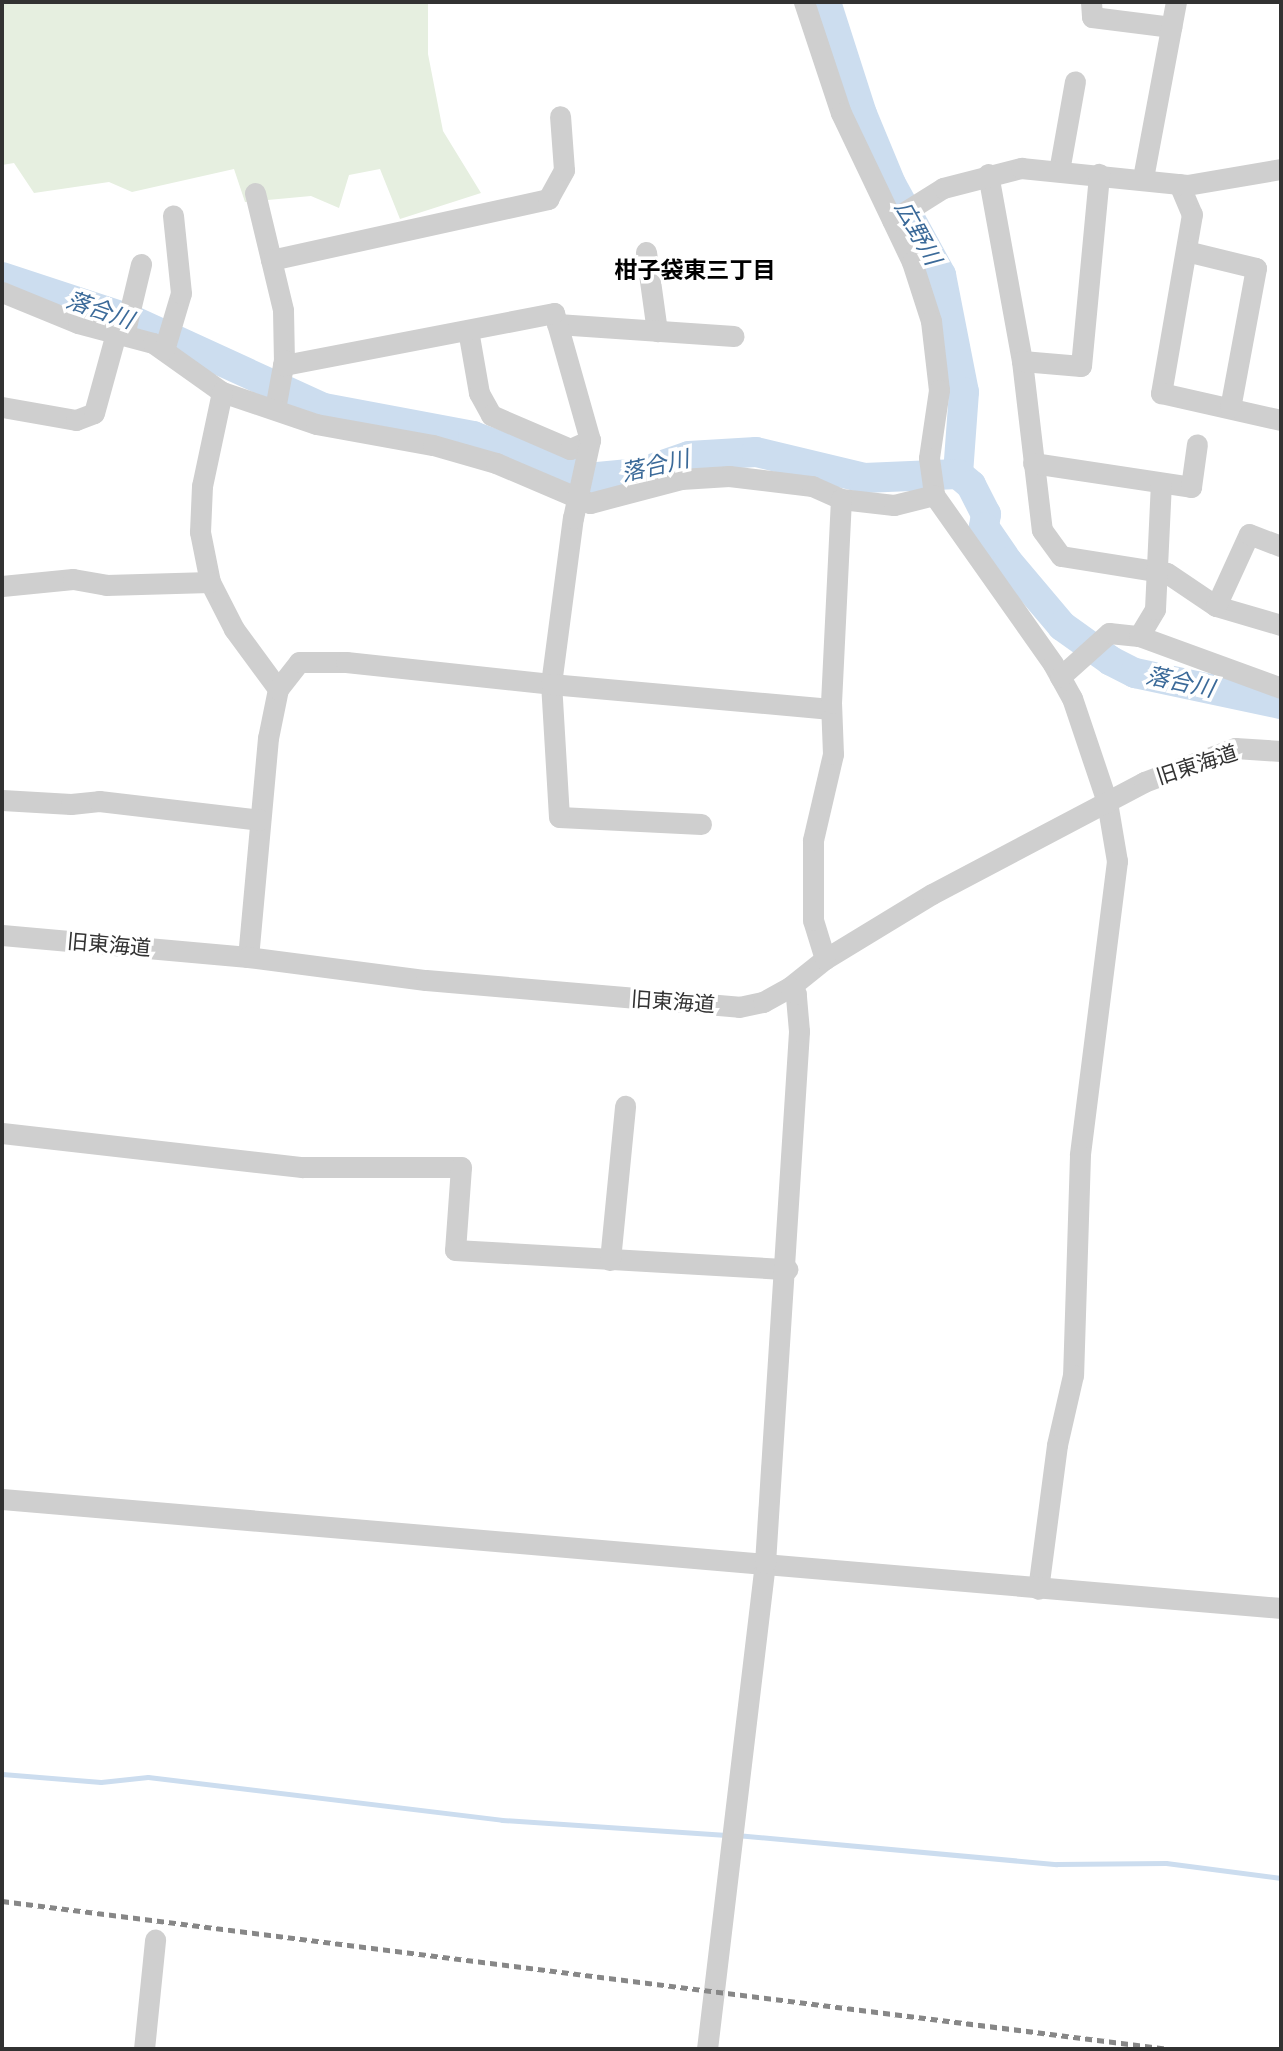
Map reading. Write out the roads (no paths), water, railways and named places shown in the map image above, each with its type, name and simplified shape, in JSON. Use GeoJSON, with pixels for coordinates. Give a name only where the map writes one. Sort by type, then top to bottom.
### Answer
{"type":"FeatureCollection","features":[{"type":"Feature","properties":{"kind":"street"},"geometry":{"type":"LineString","coordinates":[[804,2],[841,113],[912,262],[931,321],[939,390],[929,458],[934,495],[1060,677],[1107,802],[1117,861],[1080,1155],[1073,1375],[1057,1445],[1038,1589]]}},
{"type":"Feature","properties":{"kind":"street"},"geometry":{"type":"LineString","coordinates":[[1091,2],[1092,16],[1171,27]]}},
{"type":"Feature","properties":{"kind":"street"},"geometry":{"type":"LineString","coordinates":[[1143,178],[1176,2]]}},
{"type":"Feature","properties":{"kind":"street"},"geometry":{"type":"LineString","coordinates":[[1059,171],[1075,81]]}},
{"type":"Feature","properties":{"kind":"street"},"geometry":{"type":"LineString","coordinates":[[271,260],[548,199],[564,170],[560,116]]}},
{"type":"Feature","properties":{"kind":"street"},"geometry":{"type":"LineString","coordinates":[[892,220],[943,188],[988,174],[1021,168],[1143,178],[1179,184],[1281,169]]}},
{"type":"Feature","properties":{"kind":"street"},"geometry":{"type":"LineString","coordinates":[[988,174],[1022,361],[1042,530],[1061,556],[1160,572],[1216,606],[1281,625]]}},
{"type":"Feature","properties":{"kind":"street"},"geometry":{"type":"LineString","coordinates":[[1022,361],[1081,366],[1099,174]]}},
{"type":"Feature","properties":{"kind":"street"},"geometry":{"type":"LineString","coordinates":[[1179,184],[1192,214],[1161,393],[1281,420]]}},
{"type":"Feature","properties":{"kind":"street"},"geometry":{"type":"LineString","coordinates":[[255,193],[283,310],[283,365],[275,409]]}},
{"type":"Feature","properties":{"kind":"street"},"geometry":{"type":"LineString","coordinates":[[167,341],[181,293],[173,215]]}},
{"type":"Feature","properties":{"kind":"street"},"geometry":{"type":"LineString","coordinates":[[1186,251],[1256,268],[1230,408]]}},
{"type":"Feature","properties":{"kind":"street"},"geometry":{"type":"LineString","coordinates":[[646,252],[657,331]]}},
{"type":"Feature","properties":{"kind":"street"},"geometry":{"type":"LineString","coordinates":[[2,407],[76,420],[94,413],[124,326],[141,264]]}},
{"type":"Feature","properties":{"kind":"street"},"geometry":{"type":"LineString","coordinates":[[6,296],[124,326],[167,341],[222,392],[316,424],[433,445],[496,463],[590,503],[681,479],[729,476],[812,486],[841,499],[894,505],[934,495]]}},
{"type":"Feature","properties":{"kind":"street"},"geometry":{"type":"LineString","coordinates":[[283,365],[554,313],[590,440],[551,684],[559,817],[701,824]]}},
{"type":"Feature","properties":{"kind":"street"},"geometry":{"type":"LineString","coordinates":[[557,324],[734,336]]}},
{"type":"Feature","properties":{"kind":"street"},"geometry":{"type":"LineString","coordinates":[[468,330],[479,393],[491,415],[570,449],[590,440]]}},
{"type":"Feature","properties":{"kind":"street"},"geometry":{"type":"LineString","coordinates":[[222,392],[202,486],[200,531],[211,582],[234,629],[278,689]]}},
{"type":"Feature","properties":{"kind":"street"},"geometry":{"type":"LineString","coordinates":[[1032,463],[1191,487],[1197,444]]}},
{"type":"Feature","properties":{"kind":"street"},"geometry":{"type":"LineString","coordinates":[[1139,636],[1155,609],[1160,572],[1161,483]]}},
{"type":"Feature","properties":{"kind":"street"},"geometry":{"type":"LineString","coordinates":[[825,959],[813,920],[813,840],[833,754],[831,709],[841,499]]}},
{"type":"Feature","properties":{"kind":"street"},"geometry":{"type":"LineString","coordinates":[[1216,606],[1248,534],[1281,546]]}},
{"type":"Feature","properties":{"kind":"street"},"geometry":{"type":"LineString","coordinates":[[2,586],[73,579],[106,585],[211,582]]}},
{"type":"Feature","properties":{"kind":"street"},"geometry":{"type":"LineString","coordinates":[[1060,677],[1109,633],[1139,636],[1281,688]]}},
{"type":"Feature","properties":{"kind":"street"},"geometry":{"type":"LineString","coordinates":[[247,957],[260,820],[278,689],[299,663],[346,662],[551,684],[831,709]]}},
{"type":"Feature","properties":{"kind":"street","name":"旧東海道"},"geometry":{"type":"LineString","coordinates":[[2,935],[247,957],[426,980],[739,1007],[763,1002],[790,987],[825,959],[932,894],[1144,782],[1235,748],[1281,751]]}},
{"type":"Feature","properties":{"kind":"street"},"geometry":{"type":"LineString","coordinates":[[2,800],[71,804],[99,801],[260,820]]}},
{"type":"Feature","properties":{"kind":"street"},"geometry":{"type":"LineString","coordinates":[[707,2049],[765,1563],[787,1269],[799,1031],[796,994],[790,987]]}},
{"type":"Feature","properties":{"kind":"street"},"geometry":{"type":"LineString","coordinates":[[610,1260],[625,1106]]}},
{"type":"Feature","properties":{"kind":"street"},"geometry":{"type":"LineString","coordinates":[[2,1133],[302,1167],[461,1167],[455,1250],[787,1269]]}},
{"type":"Feature","properties":{"kind":"street"},"geometry":{"type":"LineString","coordinates":[[2,1499],[1281,1608]]}},
{"type":"Feature","properties":{"kind":"street"},"geometry":{"type":"LineString","coordinates":[[144,2049],[155,1940]]}},
{"type":"Feature","properties":{"kind":"waterway","name":"広野川"},"geometry":{"type":"LineString","coordinates":[[826,2],[862,114],[891,184],[941,275],[964,392],[958,474]]}},
{"type":"Feature","properties":{"kind":"waterway","name":"落合川"},"geometry":{"type":"LineString","coordinates":[[2,277],[127,318],[324,408],[473,436],[587,478],[640,473],[689,456],[756,452],[864,478],[958,474],[971,485],[986,514],[984,527],[1008,562],[1062,626],[1111,661],[1135,673],[1281,704]]}},
{"type":"Feature","properties":{"kind":"waterway"},"geometry":{"type":"LineString","coordinates":[[2,1774],[101,1782],[148,1777],[502,1820],[726,1835]]}},
{"type":"Feature","properties":{"kind":"waterway"},"geometry":{"type":"LineString","coordinates":[[736,1835],[1057,1864],[1166,1863],[1281,1878]]}},
{"type":"Feature","properties":{"kind":"railway"},"geometry":{"type":"LineString","coordinates":[[2,1901],[1169,2049]]}},
{"type":"Feature","properties":{"kind":"district","name":"柑子袋東三丁目"},"geometry":{"type":"Point","coordinates":[695,270]}}]}
